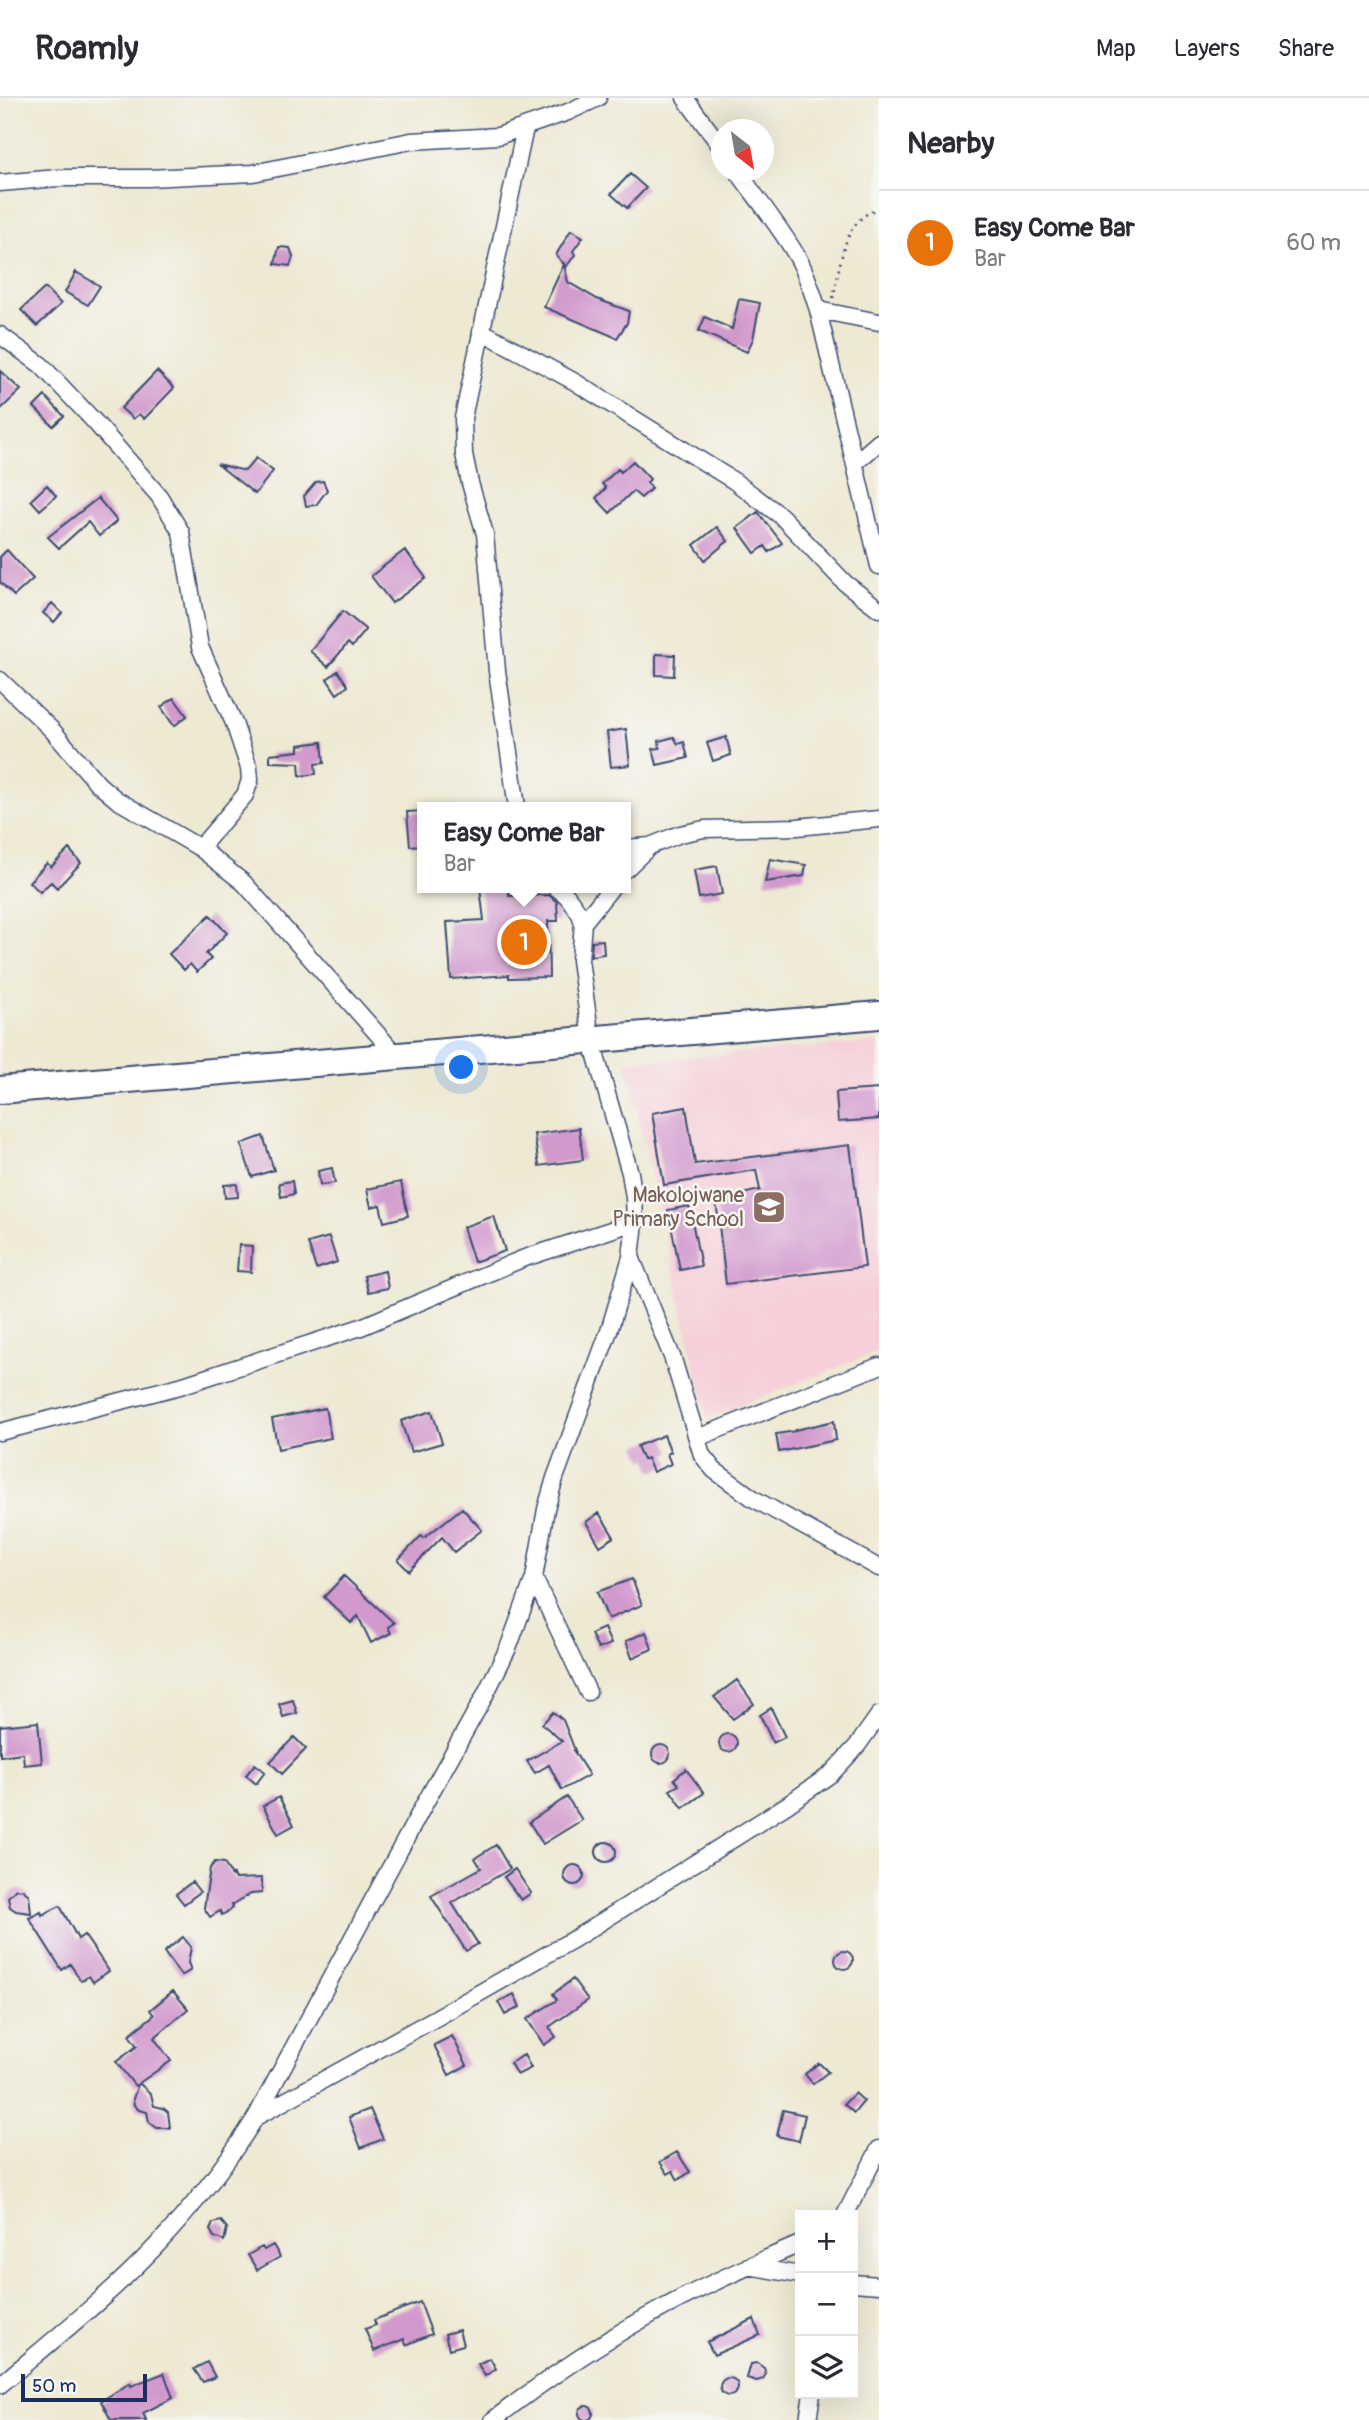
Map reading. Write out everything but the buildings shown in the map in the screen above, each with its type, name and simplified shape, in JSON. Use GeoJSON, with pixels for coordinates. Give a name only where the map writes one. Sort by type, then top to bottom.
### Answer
{"type":"FeatureCollection","features":[{"type":"Feature","properties":{"kind":"main road"},"geometry":{"type":"LineString","coordinates":[[0,1090],[879,1014]]}},
{"type":"Feature","properties":{"kind":"street"},"geometry":{"type":"LineString","coordinates":[[0,183],[58,178],[148,178],[253,173],[411,141],[498,136],[568,112],[598,98]]}},
{"type":"Feature","properties":{"kind":"street"},"geometry":{"type":"LineString","coordinates":[[685,98],[711,133]]}},
{"type":"Feature","properties":{"kind":"street"},"geometry":{"type":"LineString","coordinates":[[516,802],[497,671],[485,534],[464,454],[463,418],[525,128]]}},
{"type":"Feature","properties":{"kind":"street"},"geometry":{"type":"LineString","coordinates":[[745,182],[799,261],[824,310],[879,566]]}},
{"type":"Feature","properties":{"kind":"street"},"geometry":{"type":"LineString","coordinates":[[824,310],[879,322]]}},
{"type":"Feature","properties":{"kind":"street"},"geometry":{"type":"LineString","coordinates":[[481,331],[575,382],[734,481],[782,516],[845,583],[879,610]]}},
{"type":"Feature","properties":{"kind":"street"},"geometry":{"type":"LineString","coordinates":[[0,335],[41,365],[94,421],[159,496],[181,532],[200,647],[234,723],[250,780],[245,795],[200,848]]}},
{"type":"Feature","properties":{"kind":"street"},"geometry":{"type":"LineString","coordinates":[[855,463],[879,442]]}},
{"type":"Feature","properties":{"kind":"street"},"geometry":{"type":"LineString","coordinates":[[0,680],[52,730],[98,784],[117,800],[200,848],[244,883],[397,1056]]}},
{"type":"Feature","properties":{"kind":"street"},"geometry":{"type":"LineString","coordinates":[[631,848],[650,846],[680,834],[704,829],[797,827],[879,819]]}},
{"type":"Feature","properties":{"kind":"street"},"geometry":{"type":"LineString","coordinates":[[631,863],[650,846]]}},
{"type":"Feature","properties":{"kind":"street"},"geometry":{"type":"LineString","coordinates":[[0,2385],[95,2304],[157,2246],[228,2161],[256,2117],[483,1699],[509,1646],[534,1578],[546,1508],[631,1257],[635,1222],[630,1173],[591,1039],[580,960],[583,923],[580,914],[563,893]]}},
{"type":"Feature","properties":{"kind":"street"},"geometry":{"type":"LineString","coordinates":[[583,923],[607,893]]}},
{"type":"Feature","properties":{"kind":"street"},"geometry":{"type":"LineString","coordinates":[[0,1432],[180,1386],[348,1332],[522,1259],[635,1222]]}},
{"type":"Feature","properties":{"kind":"street"},"geometry":{"type":"LineString","coordinates":[[631,1257],[673,1359],[702,1455],[714,1470],[754,1499],[879,1568]]}},
{"type":"Feature","properties":{"kind":"street"},"geometry":{"type":"LineString","coordinates":[[697,1438],[879,1366]]}},
{"type":"Feature","properties":{"kind":"street"},"geometry":{"type":"LineString","coordinates":[[534,1578],[588,1692]]}},
{"type":"Feature","properties":{"kind":"street"},"geometry":{"type":"LineString","coordinates":[[256,2117],[562,1945],[788,1805],[831,1774],[857,1746],[879,1715]]}},
{"type":"Feature","properties":{"kind":"street"},"geometry":{"type":"LineString","coordinates":[[848,2210],[879,2149]]}},
{"type":"Feature","properties":{"kind":"street"},"geometry":{"type":"LineString","coordinates":[[493,2420],[530,2392],[645,2318],[748,2266],[795,2246]]}},
{"type":"Feature","properties":{"kind":"street"},"geometry":{"type":"LineString","coordinates":[[748,2266],[795,2274]]}},
{"type":"Feature","properties":{"kind":"street"},"geometry":{"type":"LineString","coordinates":[[858,2284],[879,2286]]}},
{"type":"Feature","properties":{"kind":"street"},"geometry":{"type":"LineString","coordinates":[[808,2420],[812,2399]]}},
{"type":"Feature","properties":{"kind":"path"},"geometry":{"type":"LineString","coordinates":[[824,310],[855,222],[867,212],[879,209]]}},
{"type":"Feature","properties":{"kind":"shaded area","name":"Makolojwane Primary School"},"geometry":{"type":"Polygon","coordinates":[[[879,1042],[879,1351],[707,1419],[626,1062],[879,1042]]]}},
{"type":"Feature","properties":{"kind":"place","name":"Easy Come Bar"},"geometry":{"type":"Point","coordinates":[524,942]}},
{"type":"Feature","properties":{"kind":"place","name":"Makolojwane Primary School"},"geometry":{"type":"Point","coordinates":[769,1207]}}]}
